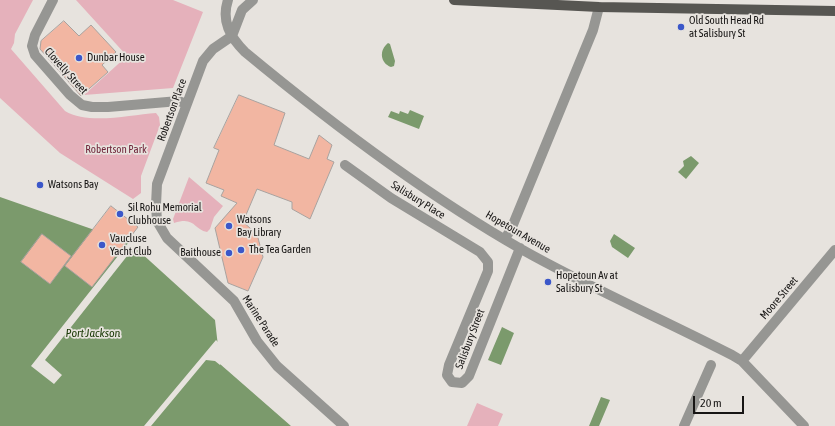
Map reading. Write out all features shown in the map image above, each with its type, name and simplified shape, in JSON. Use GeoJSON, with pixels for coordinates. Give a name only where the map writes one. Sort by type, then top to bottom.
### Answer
{"type":"FeatureCollection","features":[{"type":"Feature","properties":{"kind":"main road"},"geometry":{"type":"LineString","coordinates":[[454,0],[599,6],[612,3],[835,12]]}},
{"type":"Feature","properties":{"kind":"street","name":"Clovelly Street"},"geometry":{"type":"LineString","coordinates":[[53,0],[35,35],[32,46],[35,55],[78,103],[98,108],[179,101],[186,104]]}},
{"type":"Feature","properties":{"kind":"street","name":"Hopetoun Avenue"},"geometry":{"type":"LineString","coordinates":[[228,0],[225,20],[232,36],[239,46],[257,62],[394,168],[505,240],[742,361],[804,426]]}},
{"type":"Feature","properties":{"kind":"street"},"geometry":{"type":"LineString","coordinates":[[232,36],[242,10],[253,0]]}},
{"type":"Feature","properties":{"kind":"street"},"geometry":{"type":"LineString","coordinates":[[505,240],[512,227],[593,30],[599,6]]}},
{"type":"Feature","properties":{"kind":"street","name":"Robertson Place"},"geometry":{"type":"LineString","coordinates":[[156,205],[157,184],[186,104],[207,55],[232,36]]}},
{"type":"Feature","properties":{"kind":"street","name":"Salisbury Place"},"geometry":{"type":"LineString","coordinates":[[345,165],[391,198],[480,252]]}},
{"type":"Feature","properties":{"kind":"street","name":"Marine Parade"},"geometry":{"type":"LineString","coordinates":[[156,205],[157,221],[167,238],[234,301],[257,341],[277,366],[344,426]]}},
{"type":"Feature","properties":{"kind":"street","name":"Salisbury Street"},"geometry":{"type":"LineString","coordinates":[[480,252],[487,260],[489,268],[448,368],[449,379],[456,384],[465,382],[469,376],[520,248]]}},
{"type":"Feature","properties":{"kind":"street","name":"Moore Street"},"geometry":{"type":"LineString","coordinates":[[742,361],[835,250]]}},
{"type":"Feature","properties":{"kind":"street"},"geometry":{"type":"LineString","coordinates":[[684,426],[711,365]]}},
{"type":"Feature","properties":{"kind":"green space","name":"Robertson Park"},"geometry":{"type":"Polygon","coordinates":[[[0,0],[33,0],[15,34],[14,43],[11,49],[65,111],[85,118],[109,118],[156,113],[159,117],[160,125],[141,176],[141,193],[133,199],[60,153],[0,98],[0,0]]]}},
{"type":"Feature","properties":{"kind":"green space"},"geometry":{"type":"Polygon","coordinates":[[[76,0],[173,0],[203,12],[173,88],[84,95],[127,56],[76,0]]]}},
{"type":"Feature","properties":{"kind":"green space"},"geometry":{"type":"Polygon","coordinates":[[[189,177],[223,206],[214,217],[210,229],[207,232],[190,222],[181,221],[174,223],[173,219],[189,177]]]}},
{"type":"Feature","properties":{"kind":"green space"},"geometry":{"type":"Polygon","coordinates":[[[477,403],[503,414],[498,426],[467,426],[477,403]]]}},
{"type":"Feature","properties":{"kind":"water"},"geometry":{"type":"Polygon","coordinates":[[[388,43],[390,44],[395,61],[394,66],[391,67],[385,63],[382,56],[383,49],[388,43]]]}},
{"type":"Feature","properties":{"kind":"water"},"geometry":{"type":"Polygon","coordinates":[[[410,110],[424,116],[419,129],[388,117],[391,111],[399,114],[400,111],[408,114],[410,110]]]}},
{"type":"Feature","properties":{"kind":"water"},"geometry":{"type":"Polygon","coordinates":[[[691,156],[699,163],[686,179],[678,172],[684,166],[683,161],[691,156]]]}},
{"type":"Feature","properties":{"kind":"water","name":"Port Jackson"},"geometry":{"type":"Polygon","coordinates":[[[0,197],[129,242],[215,320],[220,364],[291,426],[0,426],[0,197]]]}},
{"type":"Feature","properties":{"kind":"water"},"geometry":{"type":"Polygon","coordinates":[[[614,234],[635,248],[628,258],[612,247],[610,241],[614,234]]]}},
{"type":"Feature","properties":{"kind":"water"},"geometry":{"type":"Polygon","coordinates":[[[502,327],[514,333],[501,365],[488,360],[502,327]]]}},
{"type":"Feature","properties":{"kind":"water"},"geometry":{"type":"Polygon","coordinates":[[[601,397],[610,400],[599,426],[589,426],[601,397]]]}},
{"type":"Feature","properties":{"kind":"pier"},"geometry":{"type":"Polygon","coordinates":[[[129,242],[135,246],[45,360],[62,375],[54,384],[31,366],[129,242]]]}},
{"type":"Feature","properties":{"kind":"pier"},"geometry":{"type":"Polygon","coordinates":[[[216,340],[219,343],[220,365],[215,361],[206,360],[151,426],[144,426],[216,340]]]}},
{"type":"Feature","properties":{"kind":"building","name":"Dunbar House"},"geometry":{"type":"Polygon","coordinates":[[[64,21],[79,36],[91,25],[116,52],[102,65],[108,72],[81,96],[40,49],[41,41],[64,21]]]}},
{"type":"Feature","properties":{"kind":"building"},"geometry":{"type":"Polygon","coordinates":[[[239,95],[285,113],[274,145],[309,159],[319,135],[332,145],[327,159],[334,162],[310,219],[292,209],[292,202],[257,189],[243,222],[257,234],[263,257],[248,291],[228,283],[215,228],[237,203],[221,196],[224,190],[206,183],[219,150],[214,148],[239,95]]]}},
{"type":"Feature","properties":{"kind":"building","name":"Vaucluse Yacht Club"},"geometry":{"type":"Polygon","coordinates":[[[111,206],[138,227],[92,287],[65,266],[111,206]]]}},
{"type":"Feature","properties":{"kind":"building"},"geometry":{"type":"Polygon","coordinates":[[[42,234],[71,256],[50,284],[21,262],[42,234]]]}},
{"type":"Feature","properties":{"kind":"place","name":"Old South Head Rd at Salisbury St"},"geometry":{"type":"Point","coordinates":[681,27]}},
{"type":"Feature","properties":{"kind":"place","name":"Dunbar House"},"geometry":{"type":"Point","coordinates":[79,58]}},
{"type":"Feature","properties":{"kind":"place","name":"Watsons Bay"},"geometry":{"type":"Point","coordinates":[40,185]}},
{"type":"Feature","properties":{"kind":"place","name":"Sil Rohu Memorial Clubhouse"},"geometry":{"type":"Point","coordinates":[120,214]}},
{"type":"Feature","properties":{"kind":"place","name":"Watsons Bay Library"},"geometry":{"type":"Point","coordinates":[229,226]}},
{"type":"Feature","properties":{"kind":"place","name":"Vaucluse Yacht Club"},"geometry":{"type":"Point","coordinates":[102,245]}},
{"type":"Feature","properties":{"kind":"place","name":"The Tea Garden"},"geometry":{"type":"Point","coordinates":[241,250]}},
{"type":"Feature","properties":{"kind":"place","name":"Baithouse"},"geometry":{"type":"Point","coordinates":[229,253]}},
{"type":"Feature","properties":{"kind":"place","name":"Hopetoun Av at Salisbury St"},"geometry":{"type":"Point","coordinates":[548,282]}}]}
